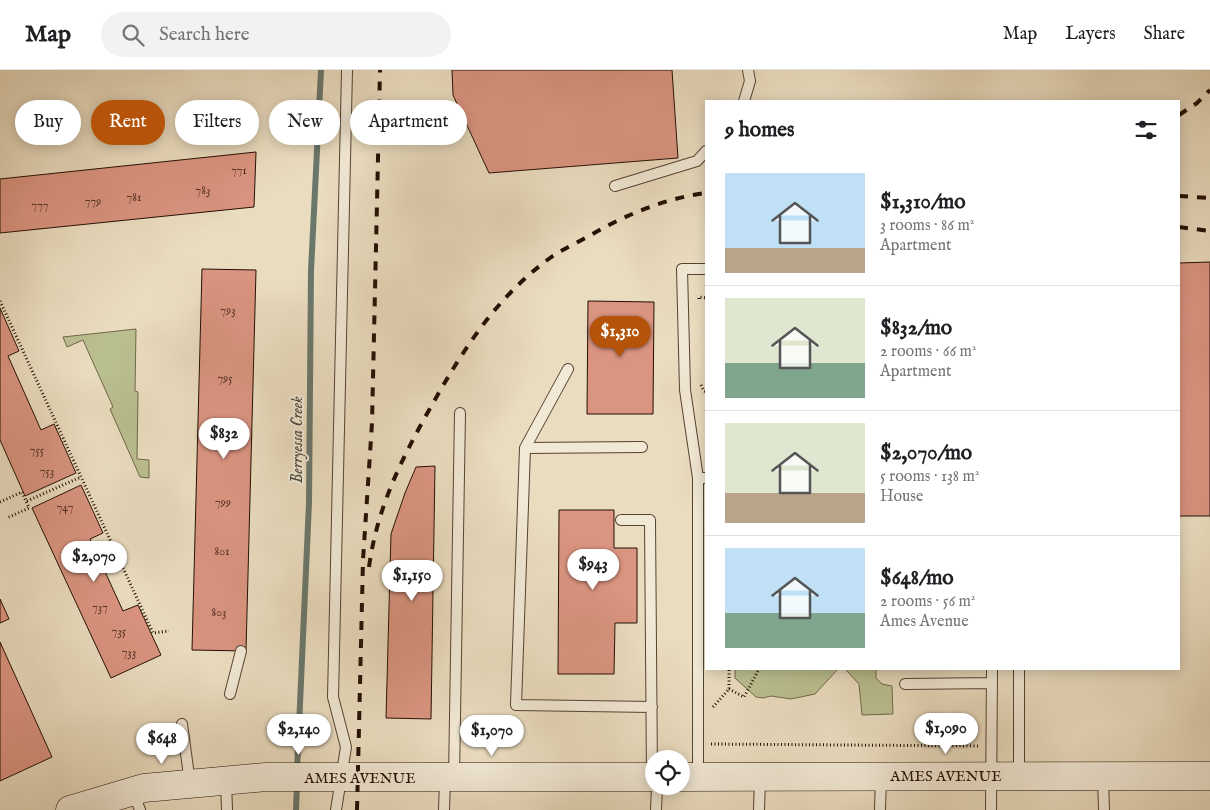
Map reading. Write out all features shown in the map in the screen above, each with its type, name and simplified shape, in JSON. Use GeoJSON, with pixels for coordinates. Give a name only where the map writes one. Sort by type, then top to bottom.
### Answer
{"type":"FeatureCollection","features":[{"type":"Feature","properties":{"kind":"street","name":"AMES AVENUE"},"geometry":{"type":"LineString","coordinates":[[690,777],[1210,776]]}},
{"type":"Feature","properties":{"kind":"street","name":"AMES AVENUE"},"geometry":{"type":"LineString","coordinates":[[70,810],[137,801],[144,788],[266,778],[645,780]]}},
{"type":"Feature","properties":{"kind":"lane"},"geometry":{"type":"LineString","coordinates":[[336,810],[337,777],[346,747],[334,697],[347,70]]}},
{"type":"Feature","properties":{"kind":"lane"},"geometry":{"type":"LineString","coordinates":[[744,100],[750,81],[748,70]]}},
{"type":"Feature","properties":{"kind":"lane"},"geometry":{"type":"LineString","coordinates":[[615,186],[697,160],[705,152]]}},
{"type":"Feature","properties":{"kind":"lane"},"geometry":{"type":"LineString","coordinates":[[690,777],[698,745],[702,478],[685,390],[682,269],[705,268]]}},
{"type":"Feature","properties":{"kind":"lane"},"geometry":{"type":"LineString","coordinates":[[568,369],[525,448],[516,705],[652,707]]}},
{"type":"Feature","properties":{"kind":"lane"},"geometry":{"type":"LineString","coordinates":[[444,810],[450,778],[460,413]]}},
{"type":"Feature","properties":{"kind":"lane"},"geometry":{"type":"LineString","coordinates":[[525,448],[642,447]]}},
{"type":"Feature","properties":{"kind":"lane"},"geometry":{"type":"LineString","coordinates":[[621,520],[650,520],[653,750]]}},
{"type":"Feature","properties":{"kind":"lane"},"geometry":{"type":"LineString","coordinates":[[230,694],[241,651]]}},
{"type":"Feature","properties":{"kind":"lane"},"geometry":{"type":"LineString","coordinates":[[991,810],[992,670]]}},
{"type":"Feature","properties":{"kind":"lane"},"geometry":{"type":"LineString","coordinates":[[1019,670],[1019,776]]}},
{"type":"Feature","properties":{"kind":"lane"},"geometry":{"type":"LineString","coordinates":[[905,684],[992,683]]}},
{"type":"Feature","properties":{"kind":"lane"},"geometry":{"type":"LineString","coordinates":[[182,724],[190,784]]}},
{"type":"Feature","properties":{"kind":"lane"},"geometry":{"type":"LineString","coordinates":[[1103,776],[1104,810]]}},
{"type":"Feature","properties":{"kind":"lane"},"geometry":{"type":"LineString","coordinates":[[759,810],[760,777]]}},
{"type":"Feature","properties":{"kind":"lane"},"geometry":{"type":"LineString","coordinates":[[880,810],[881,777]]}},
{"type":"Feature","properties":{"kind":"lane"},"geometry":{"type":"LineString","coordinates":[[226,781],[227,810]]}},
{"type":"Feature","properties":{"kind":"lane"},"geometry":{"type":"LineString","coordinates":[[655,795],[656,810]]}},
{"type":"Feature","properties":{"kind":"path"},"geometry":{"type":"LineString","coordinates":[[0,301],[153,633],[169,631]]}},
{"type":"Feature","properties":{"kind":"path"},"geometry":{"type":"LineString","coordinates":[[26,501],[81,477]]}},
{"type":"Feature","properties":{"kind":"path"},"geometry":{"type":"LineString","coordinates":[[0,502],[22,492],[26,501],[29,508],[7,518]]}},
{"type":"Feature","properties":{"kind":"path"},"geometry":{"type":"LineString","coordinates":[[713,716],[712,707],[729,689],[729,670]]}},
{"type":"Feature","properties":{"kind":"path"},"geometry":{"type":"LineString","coordinates":[[729,689],[744,697],[758,670]]}},
{"type":"Feature","properties":{"kind":"path"},"geometry":{"type":"LineString","coordinates":[[714,735],[714,744]]}},
{"type":"Feature","properties":{"kind":"path"},"geometry":{"type":"LineString","coordinates":[[698,745],[992,746]]}},
{"type":"Feature","properties":{"kind":"green space"},"geometry":{"type":"Polygon","coordinates":[[[136,329],[135,391],[138,392],[137,459],[149,460],[149,478],[140,477],[110,409],[113,407],[83,340],[67,347],[63,337],[136,329]]]}},
{"type":"Feature","properties":{"kind":"green space"},"geometry":{"type":"Polygon","coordinates":[[[735,670],[837,670],[815,694],[791,699],[771,696],[756,697],[735,678],[735,670]]]}},
{"type":"Feature","properties":{"kind":"green space"},"geometry":{"type":"Polygon","coordinates":[[[846,670],[876,670],[876,678],[882,684],[892,686],[893,714],[862,715],[859,684],[846,670]]]}},
{"type":"Feature","properties":{"kind":"building"},"geometry":{"type":"Polygon","coordinates":[[[452,70],[672,70],[678,158],[489,173],[467,125],[467,100],[455,100],[453,95],[452,70]]]}},
{"type":"Feature","properties":{"kind":"building"},"geometry":{"type":"Polygon","coordinates":[[[256,152],[254,207],[0,233],[0,179],[256,152]]]}},
{"type":"Feature","properties":{"kind":"building"},"geometry":{"type":"Polygon","coordinates":[[[1210,262],[1210,516],[1180,516],[1180,263],[1210,262]]]}},
{"type":"Feature","properties":{"kind":"building"},"geometry":{"type":"Polygon","coordinates":[[[202,269],[256,270],[246,651],[192,650],[202,269]]]}},
{"type":"Feature","properties":{"kind":"building"},"geometry":{"type":"Polygon","coordinates":[[[588,301],[654,302],[653,414],[587,414],[588,301]]]}},
{"type":"Feature","properties":{"kind":"building"},"geometry":{"type":"Polygon","coordinates":[[[0,308],[19,351],[8,356],[41,430],[54,424],[76,473],[25,496],[0,440],[0,308]]]}},
{"type":"Feature","properties":{"kind":"building"},"geometry":{"type":"Polygon","coordinates":[[[435,466],[431,719],[386,718],[391,534],[416,467],[435,466]]]}},
{"type":"Feature","properties":{"kind":"building"},"geometry":{"type":"Polygon","coordinates":[[[81,485],[103,533],[90,539],[123,611],[138,605],[161,655],[111,678],[32,508],[81,485]]]}},
{"type":"Feature","properties":{"kind":"building"},"geometry":{"type":"Polygon","coordinates":[[[559,510],[614,510],[614,548],[637,548],[637,623],[615,623],[614,674],[558,674],[559,510]]]}},
{"type":"Feature","properties":{"kind":"building"},"geometry":{"type":"Polygon","coordinates":[[[0,599],[9,619],[0,623],[0,599]]]}},
{"type":"Feature","properties":{"kind":"building"},"geometry":{"type":"Polygon","coordinates":[[[0,642],[52,757],[0,781],[0,642]]]}},
{"type":"Feature","properties":{"kind":"waterway","name":"Berryessa Creek"},"geometry":{"type":"LineString","coordinates":[[297,771],[309,503],[311,271],[321,70]]}},
{"type":"Feature","properties":{"kind":"waterway","name":"Berryessa Creek"},"geometry":{"type":"LineString","coordinates":[[296,810],[297,784]]}},
{"type":"Feature","properties":{"kind":"railway"},"geometry":{"type":"LineString","coordinates":[[357,810],[363,560],[372,423],[380,70]]}},
{"type":"Feature","properties":{"kind":"railway"},"geometry":{"type":"LineString","coordinates":[[1180,114],[1197,103],[1210,90]]}},
{"type":"Feature","properties":{"kind":"railway"},"geometry":{"type":"LineString","coordinates":[[369,567],[384,506],[408,449],[466,348],[495,309],[530,274],[550,258],[567,248],[609,225],[649,207],[691,195],[705,193]]}},
{"type":"Feature","properties":{"kind":"railway"},"geometry":{"type":"LineString","coordinates":[[1180,196],[1210,198]]}},
{"type":"Feature","properties":{"kind":"railway"},"geometry":{"type":"LineString","coordinates":[[1180,227],[1210,231]]}}]}
